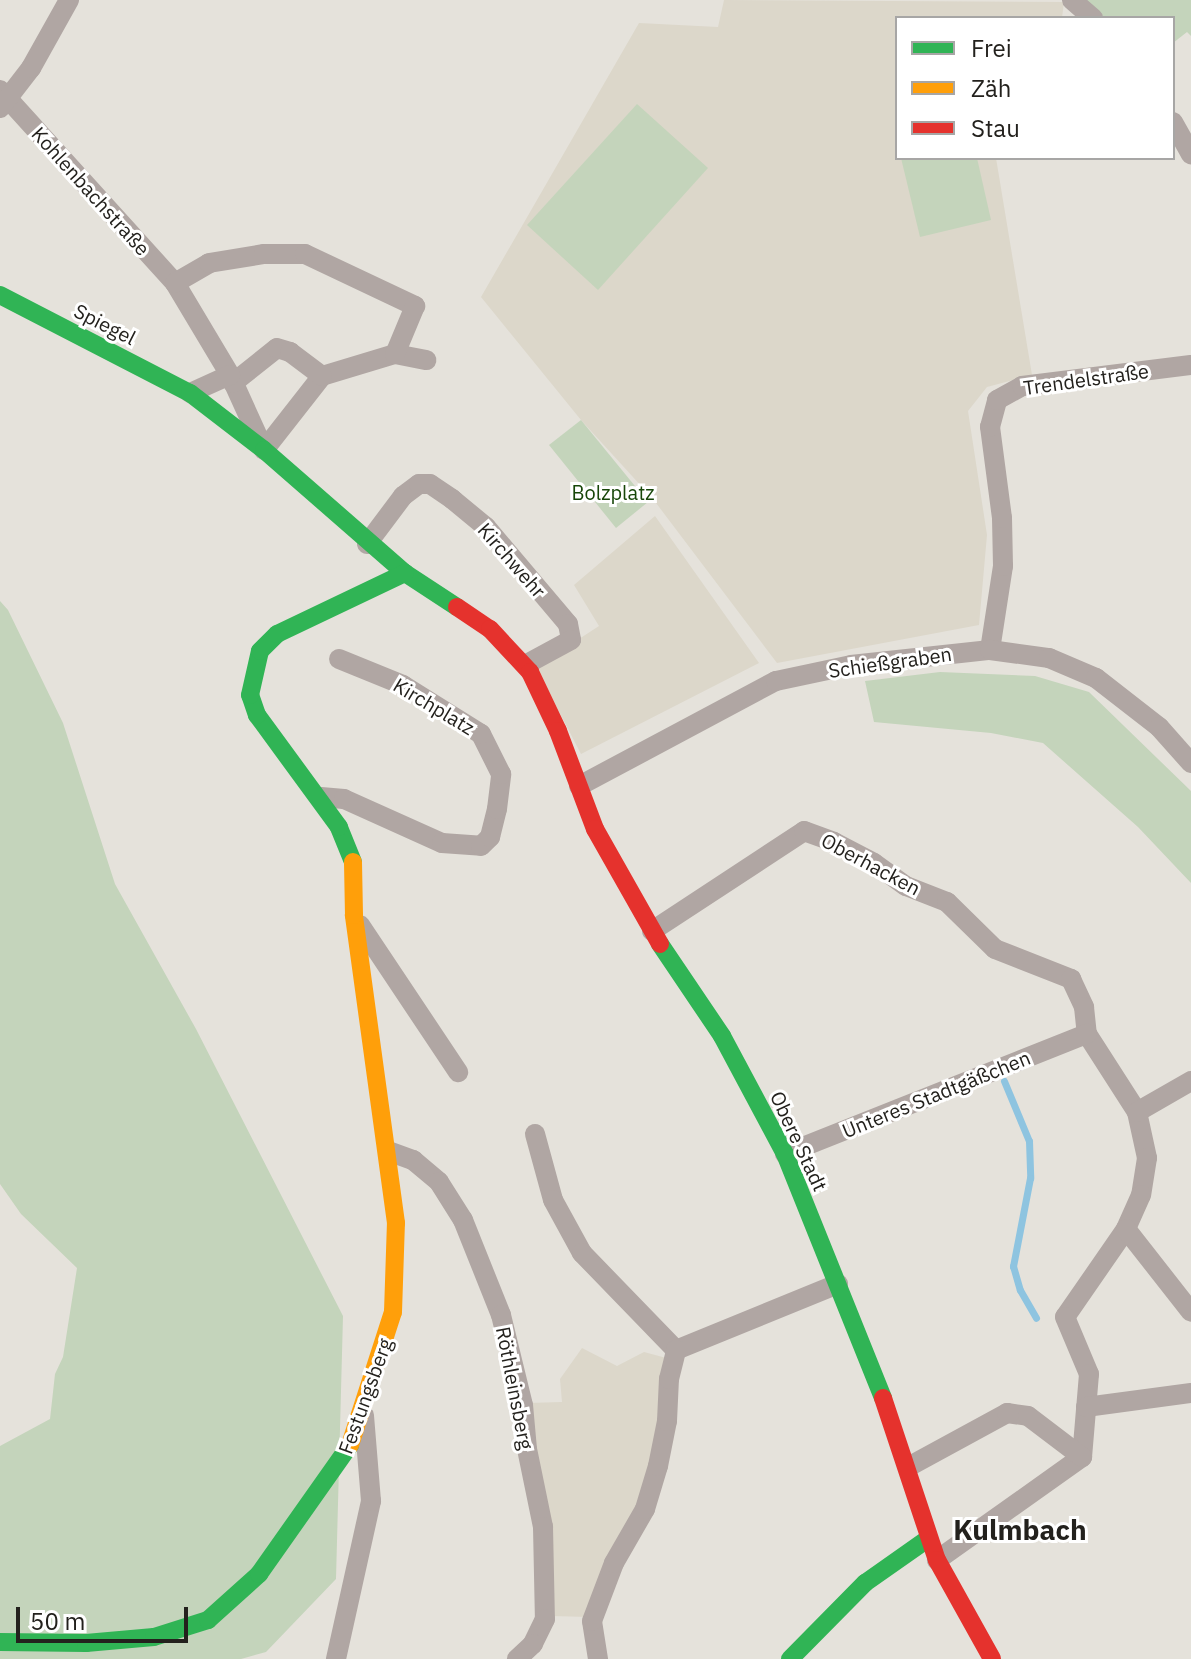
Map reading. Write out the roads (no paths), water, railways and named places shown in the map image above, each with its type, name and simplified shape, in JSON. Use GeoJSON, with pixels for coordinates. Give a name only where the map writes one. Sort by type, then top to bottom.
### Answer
{"type":"FeatureCollection","features":[{"type":"Feature","properties":{"kind":"street","name":"Kohlenbachstraße"},"geometry":{"type":"LineString","coordinates":[[69,0],[31,68],[2,99],[175,283],[232,379],[264,450]]}},
{"type":"Feature","properties":{"kind":"street"},"geometry":{"type":"LineString","coordinates":[[1072,0],[1091,16]]}},
{"type":"Feature","properties":{"kind":"street"},"geometry":{"type":"LineString","coordinates":[[1175,126],[1191,154]]}},
{"type":"Feature","properties":{"kind":"street"},"geometry":{"type":"LineString","coordinates":[[175,283],[209,263],[264,254],[305,254],[415,306],[395,354]]}},
{"type":"Feature","properties":{"kind":"street","name":"Spiegel"},"geometry":{"type":"LineString","coordinates":[[0,295],[190,393],[264,450]]}},
{"type":"Feature","properties":{"kind":"street"},"geometry":{"type":"LineString","coordinates":[[190,393],[232,379],[277,348],[290,352],[322,376]]}},
{"type":"Feature","properties":{"kind":"street"},"geometry":{"type":"LineString","coordinates":[[426,360],[395,354],[322,376],[264,450],[367,544],[490,629],[525,665],[545,700],[579,786]]}},
{"type":"Feature","properties":{"kind":"street","name":"Trendelstraße"},"geometry":{"type":"LineString","coordinates":[[990,650],[1003,566],[1002,518],[990,427],[997,400],[1022,386],[1191,365]]}},
{"type":"Feature","properties":{"kind":"street","name":"Kirchwehr"},"geometry":{"type":"LineString","coordinates":[[367,544],[403,496],[419,484],[430,484],[452,499],[486,527],[568,624],[571,640],[525,665]]}},
{"type":"Feature","properties":{"kind":"street","name":"Festungsberg"},"geometry":{"type":"LineString","coordinates":[[0,1642],[86,1643],[154,1637],[208,1620],[259,1574],[346,1456],[364,1411],[393,1312],[396,1223],[354,915],[353,861],[339,827],[321,797],[257,715],[250,695],[260,651],[277,634],[405,573]]}},
{"type":"Feature","properties":{"kind":"street","name":"Schießgraben"},"geometry":{"type":"LineString","coordinates":[[579,786],[776,681],[851,665],[990,650],[1049,658],[1096,678],[1159,727],[1191,763]]}},
{"type":"Feature","properties":{"kind":"street","name":"Kirchplatz"},"geometry":{"type":"LineString","coordinates":[[321,797],[344,799],[442,843],[481,846],[490,837],[497,809],[501,774],[481,734],[403,685],[339,659]]}},
{"type":"Feature","properties":{"kind":"street","name":"Obere Stadt"},"geometry":{"type":"LineString","coordinates":[[579,786],[595,829],[652,931],[722,1036],[785,1154],[908,1467],[937,1560],[992,1659]]}},
{"type":"Feature","properties":{"kind":"street","name":"Oberhacken"},"geometry":{"type":"LineString","coordinates":[[652,931],[804,831],[861,856],[906,886],[947,902],[995,949],[1071,979],[1084,1007],[1087,1034],[1137,1112],[1147,1158],[1141,1195],[1126,1229],[1065,1317],[1089,1374],[1086,1407]]}},
{"type":"Feature","properties":{"kind":"street"},"geometry":{"type":"LineString","coordinates":[[354,915],[458,1072]]}},
{"type":"Feature","properties":{"kind":"street","name":"Unteres Stadtgäßchen"},"geometry":{"type":"LineString","coordinates":[[785,1154],[1087,1034]]}},
{"type":"Feature","properties":{"kind":"street"},"geometry":{"type":"LineString","coordinates":[[1137,1112],[1191,1081]]}},
{"type":"Feature","properties":{"kind":"street"},"geometry":{"type":"LineString","coordinates":[[535,1134],[553,1200],[582,1253],[676,1350]]}},
{"type":"Feature","properties":{"kind":"street","name":"Röthleinsberg"},"geometry":{"type":"LineString","coordinates":[[388,1151],[413,1160],[439,1182],[463,1220],[501,1315],[523,1405],[527,1449],[543,1527],[545,1619],[533,1644],[517,1659]]}},
{"type":"Feature","properties":{"kind":"street"},"geometry":{"type":"LineString","coordinates":[[1126,1229],[1191,1312]]}},
{"type":"Feature","properties":{"kind":"street"},"geometry":{"type":"LineString","coordinates":[[676,1350],[838,1284]]}},
{"type":"Feature","properties":{"kind":"street"},"geometry":{"type":"LineString","coordinates":[[598,1659],[592,1621],[614,1563],[645,1509],[654,1480],[667,1421],[669,1379],[676,1350]]}},
{"type":"Feature","properties":{"kind":"street"},"geometry":{"type":"LineString","coordinates":[[1082,1457],[1086,1407],[1191,1393]]}},
{"type":"Feature","properties":{"kind":"street"},"geometry":{"type":"LineString","coordinates":[[336,1659],[371,1501],[364,1411]]}},
{"type":"Feature","properties":{"kind":"street"},"geometry":{"type":"LineString","coordinates":[[908,1467],[1007,1413],[1028,1416],[1082,1457]]}},
{"type":"Feature","properties":{"kind":"street"},"geometry":{"type":"LineString","coordinates":[[937,1560],[1082,1457]]}},
{"type":"Feature","properties":{"kind":"street"},"geometry":{"type":"LineString","coordinates":[[790,1659],[865,1583],[929,1538]]}},
{"type":"Feature","properties":{"kind":"waterway"},"geometry":{"type":"LineString","coordinates":[[1004,1081],[1029,1141],[1030,1178],[1013,1266],[1020,1290],[1036,1318]]}},
{"type":"Feature","properties":{"kind":"district","name":"Kulmbach"},"geometry":{"type":"Point","coordinates":[1020,1530]}},
{"type":"Feature","properties":{"kind":"park label","name":"Bolzplatz"},"geometry":{"type":"Point","coordinates":[613,492]}}]}
